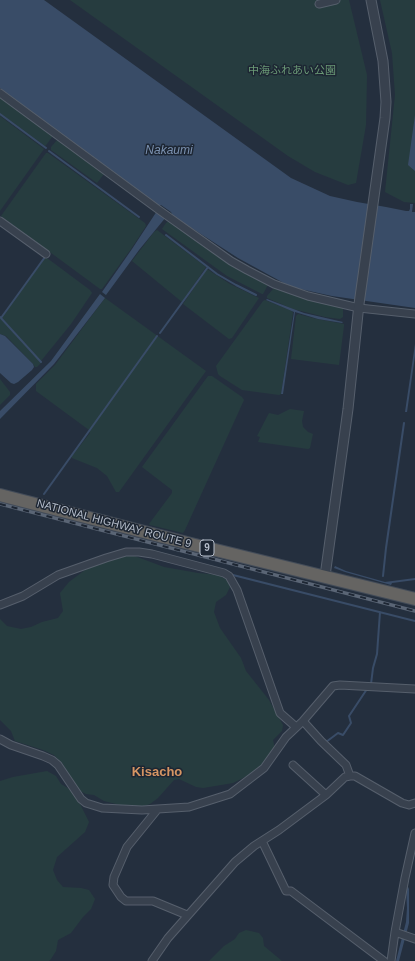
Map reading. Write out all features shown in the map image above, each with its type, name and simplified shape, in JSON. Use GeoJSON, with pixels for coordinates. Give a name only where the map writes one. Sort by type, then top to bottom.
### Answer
{"type":"FeatureCollection","features":[{"type":"Feature","properties":{"kind":"highway","name":"NATIONAL HIGHWAY ROUTE 9"},"geometry":{"type":"LineString","coordinates":[[0,494],[191,544],[415,599]]}},
{"type":"Feature","properties":{"kind":"street"},"geometry":{"type":"LineString","coordinates":[[319,4],[336,0]]}},
{"type":"Feature","properties":{"kind":"street"},"geometry":{"type":"LineString","coordinates":[[325,576],[348,409],[359,306],[382,147],[386,102],[384,61],[371,0]]}},
{"type":"Feature","properties":{"kind":"street"},"geometry":{"type":"LineString","coordinates":[[0,93],[231,261],[274,284],[308,296],[359,306],[415,314]]}},
{"type":"Feature","properties":{"kind":"street"},"geometry":{"type":"LineString","coordinates":[[0,221],[46,254]]}},
{"type":"Feature","properties":{"kind":"street"},"geometry":{"type":"LineString","coordinates":[[0,605],[23,596],[58,574],[126,552],[152,554],[227,574],[237,590],[280,713],[296,727]]}},
{"type":"Feature","properties":{"kind":"street"},"geometry":{"type":"LineString","coordinates":[[0,739],[11,745],[52,760],[58,765],[81,799],[86,803],[102,808],[157,810],[189,807],[230,794],[264,768],[286,737],[303,721],[330,689],[337,685],[415,689]]}},
{"type":"Feature","properties":{"kind":"street"},"geometry":{"type":"LineString","coordinates":[[303,721],[346,765],[350,776]]}},
{"type":"Feature","properties":{"kind":"street"},"geometry":{"type":"LineString","coordinates":[[293,765],[326,795]]}},
{"type":"Feature","properties":{"kind":"street"},"geometry":{"type":"LineString","coordinates":[[152,961],[187,915],[235,862],[326,795],[345,778],[350,776],[359,778],[402,803],[409,805],[415,804]]}},
{"type":"Feature","properties":{"kind":"street"},"geometry":{"type":"LineString","coordinates":[[157,810],[127,847],[114,877],[114,885],[121,897],[126,901],[154,901],[187,915]]}},
{"type":"Feature","properties":{"kind":"street"},"geometry":{"type":"LineString","coordinates":[[391,961],[405,936],[405,878],[415,833]]}},
{"type":"Feature","properties":{"kind":"street"},"geometry":{"type":"LineString","coordinates":[[262,841],[286,891],[291,891],[384,961]]}},
{"type":"Feature","properties":{"kind":"green space","name":"中海ふれあい公園"},"geometry":{"type":"Polygon","coordinates":[[[70,0],[349,0],[367,75],[366,125],[356,183],[348,185],[315,172],[288,156],[70,0]]]}},
{"type":"Feature","properties":{"kind":"green space"},"geometry":{"type":"Polygon","coordinates":[[[380,0],[415,0],[415,203],[404,202],[385,192],[395,95],[392,53],[380,0]]]}},
{"type":"Feature","properties":{"kind":"green space"},"geometry":{"type":"Polygon","coordinates":[[[0,96],[52,134],[52,137],[45,146],[0,113],[0,96]]]}},
{"type":"Feature","properties":{"kind":"green space"},"geometry":{"type":"Polygon","coordinates":[[[0,116],[44,149],[0,211],[0,116]]]}},
{"type":"Feature","properties":{"kind":"green space"},"geometry":{"type":"Polygon","coordinates":[[[58,139],[104,174],[97,183],[51,150],[51,147],[58,139]]]}},
{"type":"Feature","properties":{"kind":"green space"},"geometry":{"type":"Polygon","coordinates":[[[46,153],[145,223],[146,226],[102,289],[1,216],[46,153]]]}},
{"type":"Feature","properties":{"kind":"green space"},"geometry":{"type":"Polygon","coordinates":[[[169,221],[269,283],[263,294],[227,276],[162,229],[169,221]]]}},
{"type":"Feature","properties":{"kind":"green space"},"geometry":{"type":"Polygon","coordinates":[[[157,230],[206,267],[182,302],[132,261],[157,230]]]}},
{"type":"Feature","properties":{"kind":"green space"},"geometry":{"type":"Polygon","coordinates":[[[47,258],[92,293],[71,324],[41,361],[2,318],[44,259],[47,258]]]}},
{"type":"Feature","properties":{"kind":"green space"},"geometry":{"type":"Polygon","coordinates":[[[207,269],[230,284],[259,298],[232,338],[229,339],[183,304],[207,269]]]}},
{"type":"Feature","properties":{"kind":"green space"},"geometry":{"type":"Polygon","coordinates":[[[276,287],[343,307],[343,317],[340,319],[325,317],[293,309],[267,298],[267,296],[276,287]]]}},
{"type":"Feature","properties":{"kind":"green space"},"geometry":{"type":"Polygon","coordinates":[[[105,298],[206,371],[119,492],[116,492],[107,476],[97,468],[72,458],[90,433],[89,430],[36,391],[36,384],[55,365],[105,298]]]}},
{"type":"Feature","properties":{"kind":"green space"},"geometry":{"type":"Polygon","coordinates":[[[265,300],[292,311],[293,313],[281,394],[279,395],[242,390],[220,376],[216,366],[265,300]]]}},
{"type":"Feature","properties":{"kind":"green space"},"geometry":{"type":"Polygon","coordinates":[[[298,314],[344,324],[339,365],[291,359],[296,316],[298,314]]]}},
{"type":"Feature","properties":{"kind":"green space"},"geometry":{"type":"Polygon","coordinates":[[[0,318],[41,363],[37,367],[35,367],[6,336],[0,334],[0,318]]]}},
{"type":"Feature","properties":{"kind":"green space"},"geometry":{"type":"Polygon","coordinates":[[[208,376],[212,376],[244,400],[183,533],[150,525],[149,524],[172,493],[172,490],[142,467],[208,376]]]}},
{"type":"Feature","properties":{"kind":"green space"},"geometry":{"type":"Polygon","coordinates":[[[0,379],[10,392],[10,395],[0,405],[0,379]]]}},
{"type":"Feature","properties":{"kind":"green space"},"geometry":{"type":"Polygon","coordinates":[[[290,409],[304,411],[302,421],[303,427],[308,432],[313,434],[310,448],[308,449],[258,442],[260,437],[257,436],[269,413],[278,415],[290,409]]]}},
{"type":"Feature","properties":{"kind":"green space"},"geometry":{"type":"Polygon","coordinates":[[[132,555],[164,567],[219,575],[227,580],[230,587],[226,595],[216,602],[214,612],[220,628],[241,658],[246,671],[269,700],[283,725],[282,731],[273,740],[275,749],[263,766],[247,776],[233,783],[203,788],[196,787],[179,779],[174,780],[158,798],[150,804],[141,807],[120,805],[104,801],[94,795],[86,794],[80,791],[68,776],[63,764],[54,755],[15,741],[11,731],[0,720],[0,619],[7,626],[21,629],[58,618],[63,611],[60,593],[69,582],[89,567],[132,555]]]}},
{"type":"Feature","properties":{"kind":"green space"},"geometry":{"type":"Polygon","coordinates":[[[47,771],[56,776],[61,784],[71,790],[89,822],[85,832],[57,857],[53,870],[57,880],[63,887],[89,890],[95,899],[91,909],[71,933],[58,940],[56,951],[49,961],[0,961],[0,781],[13,777],[47,771]]]}},
{"type":"Feature","properties":{"kind":"green space"},"geometry":{"type":"Polygon","coordinates":[[[246,930],[259,933],[263,938],[264,946],[282,961],[209,961],[224,946],[235,939],[239,933],[246,930]]]}},
{"type":"Feature","properties":{"kind":"water","name":"Nakaumi"},"geometry":{"type":"Polygon","coordinates":[[[0,0],[44,0],[291,178],[330,196],[357,202],[406,211],[409,211],[410,204],[413,204],[412,212],[415,212],[415,308],[332,296],[291,287],[238,258],[173,216],[171,212],[161,205],[159,206],[0,88],[0,0]]]}},
{"type":"Feature","properties":{"kind":"water"},"geometry":{"type":"Polygon","coordinates":[[[415,115],[415,171],[408,165],[415,115]]]}},
{"type":"Feature","properties":{"kind":"water"},"geometry":{"type":"Polygon","coordinates":[[[157,211],[166,217],[139,250],[106,295],[102,292],[157,211]]]}},
{"type":"Feature","properties":{"kind":"water"},"geometry":{"type":"Polygon","coordinates":[[[100,294],[105,298],[54,364],[0,419],[0,411],[51,361],[100,294]]]}},
{"type":"Feature","properties":{"kind":"water"},"geometry":{"type":"Polygon","coordinates":[[[267,299],[304,313],[343,322],[318,319],[295,312],[283,394],[281,394],[294,312],[266,300],[267,299]]]}},
{"type":"Feature","properties":{"kind":"water"},"geometry":{"type":"Polygon","coordinates":[[[0,334],[5,336],[33,364],[34,367],[14,384],[0,373],[0,334]]]}},
{"type":"Feature","properties":{"kind":"water"},"geometry":{"type":"Polygon","coordinates":[[[415,344],[415,356],[407,412],[405,412],[415,344]]]}},
{"type":"Feature","properties":{"kind":"water"},"geometry":{"type":"Polygon","coordinates":[[[335,566],[346,571],[385,582],[415,578],[415,580],[392,583],[391,585],[345,572],[334,568],[335,566]]]}},
{"type":"Feature","properties":{"kind":"water"},"geometry":{"type":"Polygon","coordinates":[[[415,845],[407,885],[409,889],[409,923],[399,961],[396,961],[406,922],[406,887],[415,845]]]}},
{"type":"Feature","properties":{"kind":"waterway"},"geometry":{"type":"LineString","coordinates":[[0,114],[46,148]]}},
{"type":"Feature","properties":{"kind":"waterway"},"geometry":{"type":"LineString","coordinates":[[49,151],[139,217]]}},
{"type":"Feature","properties":{"kind":"waterway"},"geometry":{"type":"LineString","coordinates":[[166,235],[217,274],[256,295]]}},
{"type":"Feature","properties":{"kind":"waterway"},"geometry":{"type":"LineString","coordinates":[[1,318],[45,257]]}},
{"type":"Feature","properties":{"kind":"waterway"},"geometry":{"type":"LineString","coordinates":[[160,333],[208,267]]}},
{"type":"Feature","properties":{"kind":"waterway"},"geometry":{"type":"LineString","coordinates":[[0,317],[41,362]]}},
{"type":"Feature","properties":{"kind":"waterway"},"geometry":{"type":"LineString","coordinates":[[44,494],[157,336]]}},
{"type":"Feature","properties":{"kind":"waterway"},"geometry":{"type":"LineString","coordinates":[[383,576],[404,423]]}},
{"type":"Feature","properties":{"kind":"waterway"},"geometry":{"type":"LineString","coordinates":[[233,575],[415,621]]}},
{"type":"Feature","properties":{"kind":"waterway"},"geometry":{"type":"LineString","coordinates":[[371,684],[377,654],[380,612]]}},
{"type":"Feature","properties":{"kind":"waterway"},"geometry":{"type":"LineString","coordinates":[[326,742],[338,733],[343,735],[351,723],[349,716],[367,689]]}},
{"type":"Feature","properties":{"kind":"railway"},"geometry":{"type":"LineString","coordinates":[[0,504],[415,611]]}},
{"type":"Feature","properties":{"kind":"district","name":"Kisacho"},"geometry":{"type":"Point","coordinates":[157,772]}}]}
